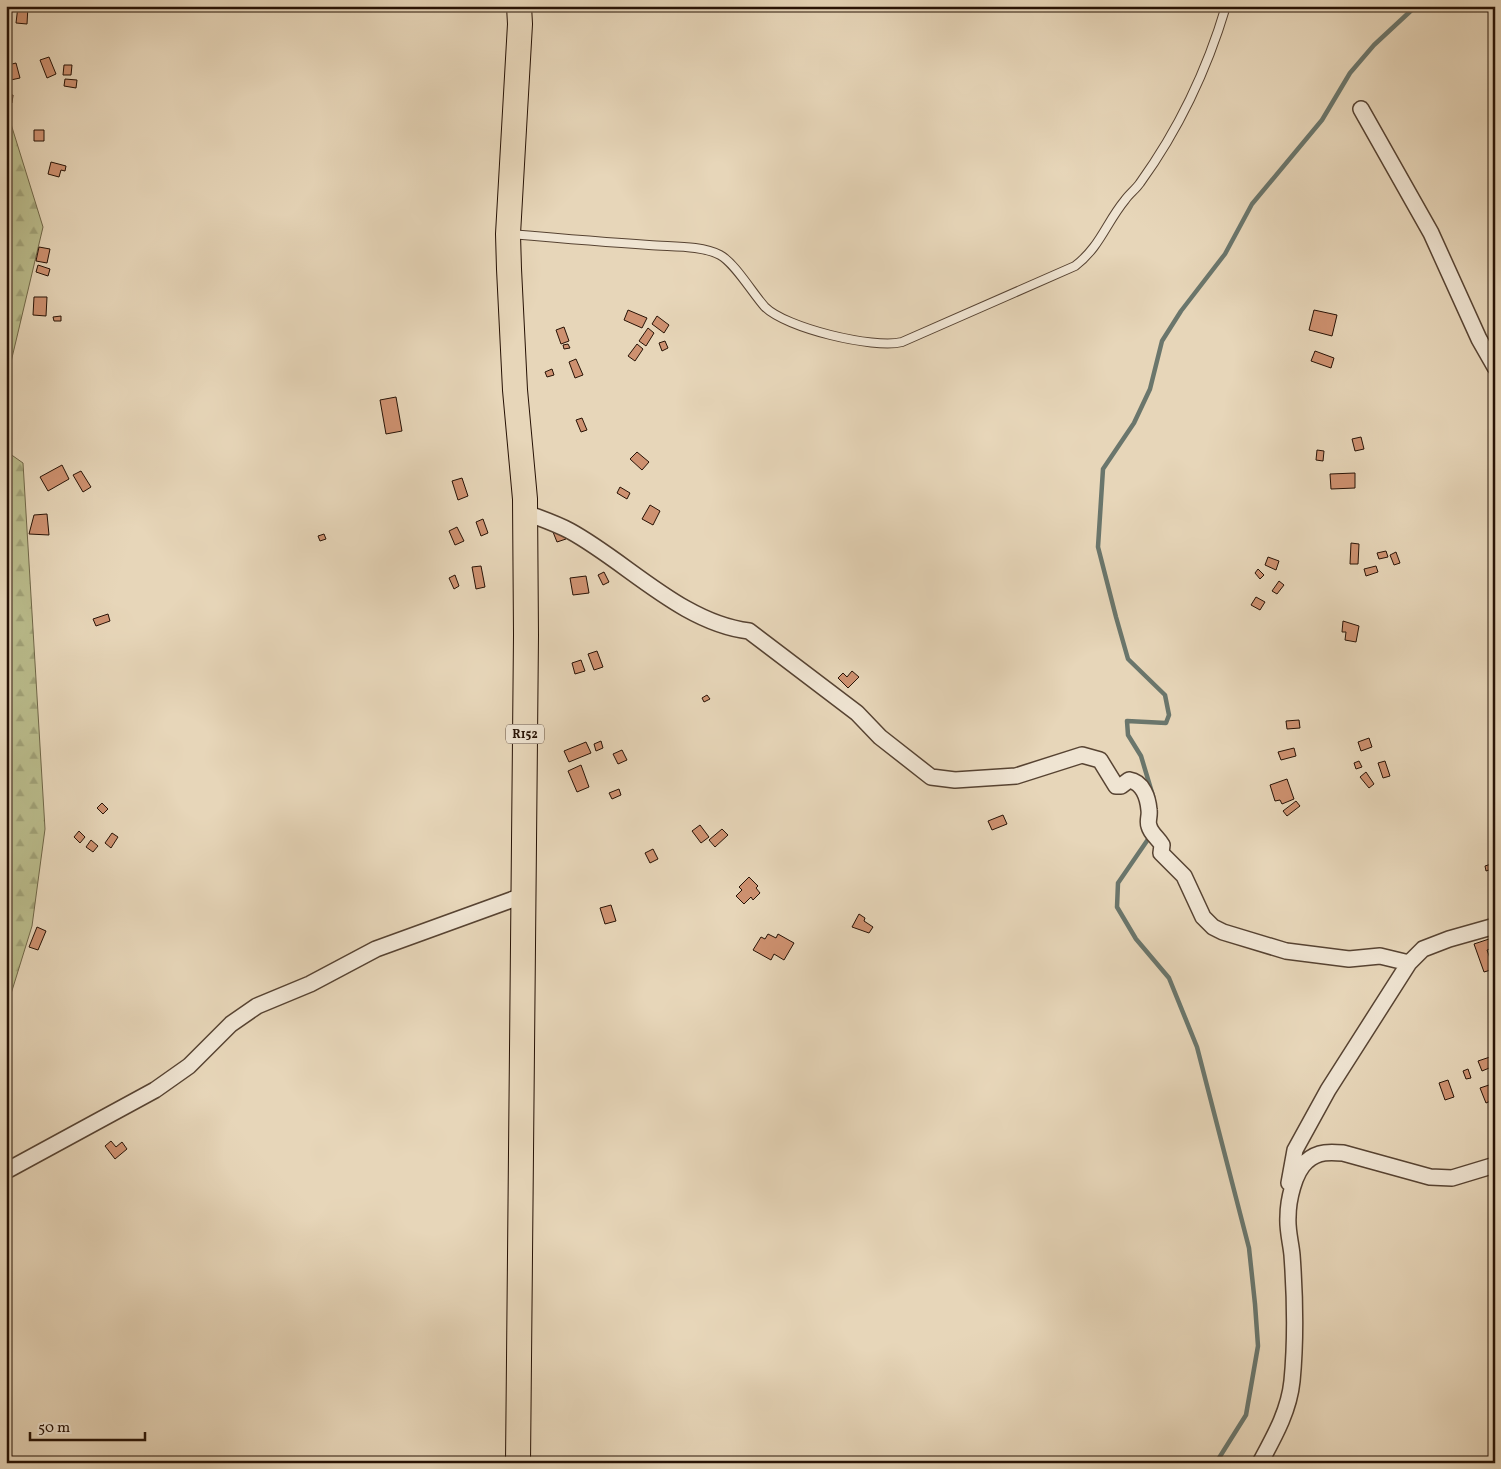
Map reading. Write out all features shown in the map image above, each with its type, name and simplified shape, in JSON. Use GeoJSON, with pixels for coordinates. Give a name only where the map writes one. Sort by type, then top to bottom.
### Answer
{"type":"FeatureCollection","features":[{"type":"Feature","properties":{"kind":"main road","name":"R152"},"geometry":{"type":"LineString","coordinates":[[518,1463],[526,635],[525,499],[515,390],[508,234],[519,6]]}},
{"type":"Feature","properties":{"kind":"street"},"geometry":{"type":"LineString","coordinates":[[1361,109],[1431,233],[1479,338],[1495,367]]}},
{"type":"Feature","properties":{"kind":"street"},"geometry":{"type":"LineString","coordinates":[[524,512],[570,531],[660,594],[730,629],[749,631],[822,689],[857,714],[880,737],[932,777],[955,780],[1016,776],[1082,755],[1100,760],[1108,771],[1112,783],[1116,786],[1121,786],[1129,780],[1134,781],[1144,791],[1150,811],[1148,824],[1152,834],[1162,845],[1161,853],[1184,876],[1203,917],[1213,927],[1286,951],[1349,959],[1380,956],[1409,962]]}},
{"type":"Feature","properties":{"kind":"street"},"geometry":{"type":"LineString","coordinates":[[6,1171],[161,1086],[189,1066],[231,1024],[257,1006],[310,984],[376,949],[522,896]]}},
{"type":"Feature","properties":{"kind":"street"},"geometry":{"type":"LineString","coordinates":[[1260,1463],[1280,1426],[1292,1382],[1294,1320],[1292,1257],[1287,1219],[1290,1171],[1295,1150],[1328,1090],[1409,962],[1423,949],[1495,926]]}},
{"type":"Feature","properties":{"kind":"street"},"geometry":{"type":"LineString","coordinates":[[1289,1201],[1299,1172],[1307,1161],[1317,1154],[1329,1152],[1373,1160],[1430,1177],[1452,1178],[1495,1165]]}},
{"type":"Feature","properties":{"kind":"lane"},"geometry":{"type":"LineString","coordinates":[[508,234],[687,248],[713,253],[721,256],[765,307],[777,316],[811,329],[849,339],[884,344],[902,342],[1075,266],[1090,255],[1124,200],[1139,185],[1179,124],[1214,46],[1226,6]]}},
{"type":"Feature","properties":{"kind":"green space"},"geometry":{"type":"Polygon","coordinates":[[[6,108],[43,227],[6,383],[6,108]]]}},
{"type":"Feature","properties":{"kind":"green space"},"geometry":{"type":"Polygon","coordinates":[[[6,451],[23,463],[45,829],[32,926],[6,1010],[6,451]]]}},
{"type":"Feature","properties":{"kind":"building"},"geometry":{"type":"Polygon","coordinates":[[[18,6],[28,6],[27,24],[16,23],[18,6]]]}},
{"type":"Feature","properties":{"kind":"building"},"geometry":{"type":"Polygon","coordinates":[[[49,57],[56,74],[47,78],[40,60],[49,57]]]}},
{"type":"Feature","properties":{"kind":"building"},"geometry":{"type":"Polygon","coordinates":[[[6,62],[8,65],[16,63],[20,78],[6,81],[6,62]]]}},
{"type":"Feature","properties":{"kind":"building"},"geometry":{"type":"Polygon","coordinates":[[[64,65],[72,65],[71,75],[63,75],[64,65]]]}},
{"type":"Feature","properties":{"kind":"building"},"geometry":{"type":"Polygon","coordinates":[[[65,79],[77,80],[76,88],[64,86],[65,79]]]}},
{"type":"Feature","properties":{"kind":"building"},"geometry":{"type":"Polygon","coordinates":[[[6,95],[13,95],[12,103],[6,103],[6,95]]]}},
{"type":"Feature","properties":{"kind":"building"},"geometry":{"type":"Polygon","coordinates":[[[34,130],[44,130],[44,141],[34,141],[34,130]]]}},
{"type":"Feature","properties":{"kind":"building"},"geometry":{"type":"Polygon","coordinates":[[[51,162],[66,166],[65,171],[61,170],[59,177],[48,174],[51,162]]]}},
{"type":"Feature","properties":{"kind":"building"},"geometry":{"type":"Polygon","coordinates":[[[39,247],[50,249],[47,263],[36,261],[39,247]]]}},
{"type":"Feature","properties":{"kind":"building"},"geometry":{"type":"Polygon","coordinates":[[[38,265],[50,269],[48,276],[36,272],[38,265]]]}},
{"type":"Feature","properties":{"kind":"building"},"geometry":{"type":"Polygon","coordinates":[[[34,297],[47,297],[46,316],[33,315],[34,297]]]}},
{"type":"Feature","properties":{"kind":"building"},"geometry":{"type":"Polygon","coordinates":[[[628,310],[647,318],[642,328],[624,320],[628,310]]]}},
{"type":"Feature","properties":{"kind":"building"},"geometry":{"type":"Polygon","coordinates":[[[1314,310],[1337,315],[1332,336],[1309,330],[1314,310]]]}},
{"type":"Feature","properties":{"kind":"building"},"geometry":{"type":"Polygon","coordinates":[[[61,316],[61,321],[54,321],[53,317],[61,316]]]}},
{"type":"Feature","properties":{"kind":"building"},"geometry":{"type":"Polygon","coordinates":[[[657,316],[669,325],[664,333],[652,324],[657,316]]]}},
{"type":"Feature","properties":{"kind":"building"},"geometry":{"type":"Polygon","coordinates":[[[564,327],[569,341],[561,344],[556,330],[564,327]]]}},
{"type":"Feature","properties":{"kind":"building"},"geometry":{"type":"Polygon","coordinates":[[[648,328],[654,333],[646,346],[639,341],[648,328]]]}},
{"type":"Feature","properties":{"kind":"building"},"geometry":{"type":"Polygon","coordinates":[[[665,341],[668,348],[662,351],[659,343],[665,341]]]}},
{"type":"Feature","properties":{"kind":"building"},"geometry":{"type":"Polygon","coordinates":[[[568,344],[570,348],[564,349],[563,345],[568,344]]]}},
{"type":"Feature","properties":{"kind":"building"},"geometry":{"type":"Polygon","coordinates":[[[637,344],[643,349],[635,361],[628,356],[637,344]]]}},
{"type":"Feature","properties":{"kind":"building"},"geometry":{"type":"Polygon","coordinates":[[[1315,351],[1334,358],[1331,368],[1311,361],[1315,351]]]}},
{"type":"Feature","properties":{"kind":"building"},"geometry":{"type":"Polygon","coordinates":[[[576,359],[583,375],[575,378],[569,362],[576,359]]]}},
{"type":"Feature","properties":{"kind":"building"},"geometry":{"type":"Polygon","coordinates":[[[552,369],[554,375],[547,377],[545,372],[552,369]]]}},
{"type":"Feature","properties":{"kind":"building"},"geometry":{"type":"Polygon","coordinates":[[[396,397],[402,431],[386,434],[380,400],[396,397]]]}},
{"type":"Feature","properties":{"kind":"building"},"geometry":{"type":"Polygon","coordinates":[[[582,418],[587,430],[581,432],[576,420],[582,418]]]}},
{"type":"Feature","properties":{"kind":"building"},"geometry":{"type":"Polygon","coordinates":[[[1361,437],[1364,449],[1355,451],[1352,439],[1361,437]]]}},
{"type":"Feature","properties":{"kind":"building"},"geometry":{"type":"Polygon","coordinates":[[[1317,450],[1324,451],[1323,461],[1316,460],[1317,450]]]}},
{"type":"Feature","properties":{"kind":"building"},"geometry":{"type":"Polygon","coordinates":[[[637,452],[649,462],[642,470],[630,459],[637,452]]]}},
{"type":"Feature","properties":{"kind":"building"},"geometry":{"type":"Polygon","coordinates":[[[62,465],[69,479],[48,491],[40,477],[62,465]]]}},
{"type":"Feature","properties":{"kind":"building"},"geometry":{"type":"Polygon","coordinates":[[[81,471],[91,487],[83,492],[73,475],[81,471]]]}},
{"type":"Feature","properties":{"kind":"building"},"geometry":{"type":"Polygon","coordinates":[[[1355,473],[1355,488],[1331,489],[1330,474],[1355,473]]]}},
{"type":"Feature","properties":{"kind":"building"},"geometry":{"type":"Polygon","coordinates":[[[462,478],[468,496],[458,500],[452,481],[462,478]]]}},
{"type":"Feature","properties":{"kind":"building"},"geometry":{"type":"Polygon","coordinates":[[[620,487],[630,493],[627,499],[617,493],[620,487]]]}},
{"type":"Feature","properties":{"kind":"building"},"geometry":{"type":"Polygon","coordinates":[[[650,505],[660,511],[653,525],[642,519],[650,505]]]}},
{"type":"Feature","properties":{"kind":"building"},"geometry":{"type":"Polygon","coordinates":[[[47,514],[49,535],[29,534],[34,515],[47,514]]]}},
{"type":"Feature","properties":{"kind":"building"},"geometry":{"type":"Polygon","coordinates":[[[483,519],[488,533],[481,536],[476,522],[483,519]]]}},
{"type":"Feature","properties":{"kind":"building"},"geometry":{"type":"Polygon","coordinates":[[[457,527],[464,541],[455,545],[449,531],[457,527]]]}},
{"type":"Feature","properties":{"kind":"building"},"geometry":{"type":"Polygon","coordinates":[[[562,528],[566,539],[557,542],[553,532],[562,528]]]}},
{"type":"Feature","properties":{"kind":"building"},"geometry":{"type":"Polygon","coordinates":[[[324,534],[326,539],[320,541],[318,536],[324,534]]]}},
{"type":"Feature","properties":{"kind":"building"},"geometry":{"type":"Polygon","coordinates":[[[1351,543],[1359,544],[1358,564],[1350,564],[1351,543]]]}},
{"type":"Feature","properties":{"kind":"building"},"geometry":{"type":"Polygon","coordinates":[[[1386,551],[1388,557],[1379,559],[1377,553],[1386,551]]]}},
{"type":"Feature","properties":{"kind":"building"},"geometry":{"type":"Polygon","coordinates":[[[1396,552],[1400,563],[1394,565],[1390,555],[1396,552]]]}},
{"type":"Feature","properties":{"kind":"building"},"geometry":{"type":"Polygon","coordinates":[[[1268,557],[1279,561],[1276,570],[1265,565],[1268,557]]]}},
{"type":"Feature","properties":{"kind":"building"},"geometry":{"type":"Polygon","coordinates":[[[481,566],[485,587],[476,589],[472,567],[481,566]]]}},
{"type":"Feature","properties":{"kind":"building"},"geometry":{"type":"Polygon","coordinates":[[[1376,566],[1378,572],[1366,576],[1364,569],[1376,566]]]}},
{"type":"Feature","properties":{"kind":"building"},"geometry":{"type":"Polygon","coordinates":[[[1258,569],[1264,575],[1260,579],[1255,573],[1258,569]]]}},
{"type":"Feature","properties":{"kind":"building"},"geometry":{"type":"Polygon","coordinates":[[[604,572],[609,582],[603,585],[598,575],[604,572]]]}},
{"type":"Feature","properties":{"kind":"building"},"geometry":{"type":"Polygon","coordinates":[[[455,575],[459,586],[454,589],[449,578],[455,575]]]}},
{"type":"Feature","properties":{"kind":"building"},"geometry":{"type":"Polygon","coordinates":[[[586,576],[589,593],[573,595],[570,578],[586,576]]]}},
{"type":"Feature","properties":{"kind":"building"},"geometry":{"type":"Polygon","coordinates":[[[1279,581],[1284,585],[1277,594],[1272,591],[1279,581]]]}},
{"type":"Feature","properties":{"kind":"building"},"geometry":{"type":"Polygon","coordinates":[[[1256,597],[1265,602],[1260,610],[1251,605],[1256,597]]]}},
{"type":"Feature","properties":{"kind":"building"},"geometry":{"type":"Polygon","coordinates":[[[108,614],[110,621],[96,626],[93,619],[108,614]]]}},
{"type":"Feature","properties":{"kind":"building"},"geometry":{"type":"Polygon","coordinates":[[[1343,621],[1359,626],[1356,642],[1345,640],[1346,632],[1342,632],[1343,621]]]}},
{"type":"Feature","properties":{"kind":"building"},"geometry":{"type":"Polygon","coordinates":[[[597,651],[603,667],[594,670],[588,654],[597,651]]]}},
{"type":"Feature","properties":{"kind":"building"},"geometry":{"type":"Polygon","coordinates":[[[581,660],[585,671],[575,674],[572,663],[581,660]]]}},
{"type":"Feature","properties":{"kind":"building"},"geometry":{"type":"Polygon","coordinates":[[[852,671],[859,677],[848,688],[838,678],[843,673],[847,677],[852,671]]]}},
{"type":"Feature","properties":{"kind":"building"},"geometry":{"type":"Polygon","coordinates":[[[707,695],[710,699],[704,702],[702,698],[707,695]]]}},
{"type":"Feature","properties":{"kind":"building"},"geometry":{"type":"Polygon","coordinates":[[[1299,720],[1300,728],[1287,729],[1286,721],[1299,720]]]}},
{"type":"Feature","properties":{"kind":"building"},"geometry":{"type":"Polygon","coordinates":[[[1369,738],[1372,747],[1361,751],[1358,742],[1369,738]]]}},
{"type":"Feature","properties":{"kind":"building"},"geometry":{"type":"Polygon","coordinates":[[[601,741],[603,748],[596,751],[594,744],[601,741]]]}},
{"type":"Feature","properties":{"kind":"building"},"geometry":{"type":"Polygon","coordinates":[[[586,742],[591,753],[569,762],[564,751],[586,742]]]}},
{"type":"Feature","properties":{"kind":"building"},"geometry":{"type":"Polygon","coordinates":[[[1294,748],[1296,756],[1281,760],[1278,752],[1294,748]]]}},
{"type":"Feature","properties":{"kind":"building"},"geometry":{"type":"Polygon","coordinates":[[[622,750],[627,760],[618,764],[613,754],[622,750]]]}},
{"type":"Feature","properties":{"kind":"building"},"geometry":{"type":"Polygon","coordinates":[[[1359,761],[1362,767],[1356,769],[1354,763],[1359,761]]]}},
{"type":"Feature","properties":{"kind":"building"},"geometry":{"type":"Polygon","coordinates":[[[1385,761],[1390,776],[1383,778],[1378,763],[1385,761]]]}},
{"type":"Feature","properties":{"kind":"building"},"geometry":{"type":"Polygon","coordinates":[[[581,765],[589,787],[577,792],[568,771],[581,765]]]}},
{"type":"Feature","properties":{"kind":"building"},"geometry":{"type":"Polygon","coordinates":[[[1366,772],[1374,784],[1369,788],[1360,777],[1366,772]]]}},
{"type":"Feature","properties":{"kind":"building"},"geometry":{"type":"Polygon","coordinates":[[[1287,779],[1294,799],[1282,804],[1280,800],[1275,801],[1270,785],[1287,779]]]}},
{"type":"Feature","properties":{"kind":"building"},"geometry":{"type":"Polygon","coordinates":[[[619,789],[621,795],[612,799],[609,793],[619,789]]]}},
{"type":"Feature","properties":{"kind":"building"},"geometry":{"type":"Polygon","coordinates":[[[1296,801],[1300,806],[1287,816],[1283,811],[1296,801]]]}},
{"type":"Feature","properties":{"kind":"building"},"geometry":{"type":"Polygon","coordinates":[[[102,803],[108,809],[103,814],[97,808],[102,803]]]}},
{"type":"Feature","properties":{"kind":"building"},"geometry":{"type":"Polygon","coordinates":[[[1003,815],[1007,824],[992,830],[988,821],[1003,815]]]}},
{"type":"Feature","properties":{"kind":"building"},"geometry":{"type":"Polygon","coordinates":[[[700,825],[709,837],[701,843],[692,831],[700,825]]]}},
{"type":"Feature","properties":{"kind":"building"},"geometry":{"type":"Polygon","coordinates":[[[722,829],[728,835],[715,847],[709,840],[722,829]]]}},
{"type":"Feature","properties":{"kind":"building"},"geometry":{"type":"Polygon","coordinates":[[[79,831],[85,837],[80,843],[74,837],[79,831]]]}},
{"type":"Feature","properties":{"kind":"building"},"geometry":{"type":"Polygon","coordinates":[[[112,833],[118,837],[111,848],[105,843],[112,833]]]}},
{"type":"Feature","properties":{"kind":"building"},"geometry":{"type":"Polygon","coordinates":[[[91,840],[98,846],[93,852],[86,847],[91,840]]]}},
{"type":"Feature","properties":{"kind":"building"},"geometry":{"type":"Polygon","coordinates":[[[653,849],[658,859],[650,863],[645,853],[653,849]]]}},
{"type":"Feature","properties":{"kind":"building"},"geometry":{"type":"Polygon","coordinates":[[[1494,863],[1495,868],[1486,871],[1485,866],[1494,863]]]}},
{"type":"Feature","properties":{"kind":"building"},"geometry":{"type":"Polygon","coordinates":[[[749,877],[758,886],[756,888],[760,893],[753,900],[751,897],[744,904],[736,896],[742,890],[739,887],[749,877]]]}},
{"type":"Feature","properties":{"kind":"building"},"geometry":{"type":"Polygon","coordinates":[[[611,905],[616,921],[605,924],[600,908],[611,905]]]}},
{"type":"Feature","properties":{"kind":"building"},"geometry":{"type":"Polygon","coordinates":[[[859,914],[865,918],[864,921],[873,927],[869,933],[852,927],[859,914]]]}},
{"type":"Feature","properties":{"kind":"building"},"geometry":{"type":"Polygon","coordinates":[[[37,927],[46,931],[38,950],[29,947],[37,927]]]}},
{"type":"Feature","properties":{"kind":"building"},"geometry":{"type":"Polygon","coordinates":[[[768,934],[776,938],[778,934],[794,943],[784,960],[774,954],[771,960],[753,950],[761,937],[765,939],[768,934]]]}},
{"type":"Feature","properties":{"kind":"building"},"geometry":{"type":"Polygon","coordinates":[[[1492,938],[1495,947],[1487,950],[1494,969],[1484,972],[1474,944],[1492,938]]]}},
{"type":"Feature","properties":{"kind":"building"},"geometry":{"type":"Polygon","coordinates":[[[1490,1057],[1494,1066],[1482,1071],[1478,1061],[1490,1057]]]}},
{"type":"Feature","properties":{"kind":"building"},"geometry":{"type":"Polygon","coordinates":[[[1468,1069],[1471,1078],[1466,1079],[1463,1071],[1468,1069]]]}},
{"type":"Feature","properties":{"kind":"building"},"geometry":{"type":"Polygon","coordinates":[[[1448,1080],[1454,1097],[1445,1100],[1439,1083],[1448,1080]]]}},
{"type":"Feature","properties":{"kind":"building"},"geometry":{"type":"Polygon","coordinates":[[[1495,1083],[1495,1099],[1486,1103],[1480,1088],[1495,1083]]]}},
{"type":"Feature","properties":{"kind":"building"},"geometry":{"type":"Polygon","coordinates":[[[111,1141],[116,1147],[122,1142],[127,1149],[115,1159],[105,1146],[111,1141]]]}},
{"type":"Feature","properties":{"kind":"waterway"},"geometry":{"type":"LineString","coordinates":[[1153,796],[1141,756],[1128,735],[1127,721],[1166,723],[1169,715],[1165,695],[1128,659],[1116,617],[1098,547],[1103,469],[1134,423],[1150,389],[1162,341],[1181,311],[1225,254],[1252,204],[1322,120],[1350,73],[1374,45],[1416,6]]}},
{"type":"Feature","properties":{"kind":"waterway"},"geometry":{"type":"LineString","coordinates":[[1151,835],[1118,883],[1117,907],[1136,939],[1169,978],[1197,1047],[1249,1248],[1255,1304],[1258,1346],[1246,1415],[1219,1458],[1213,1463]]}}]}
